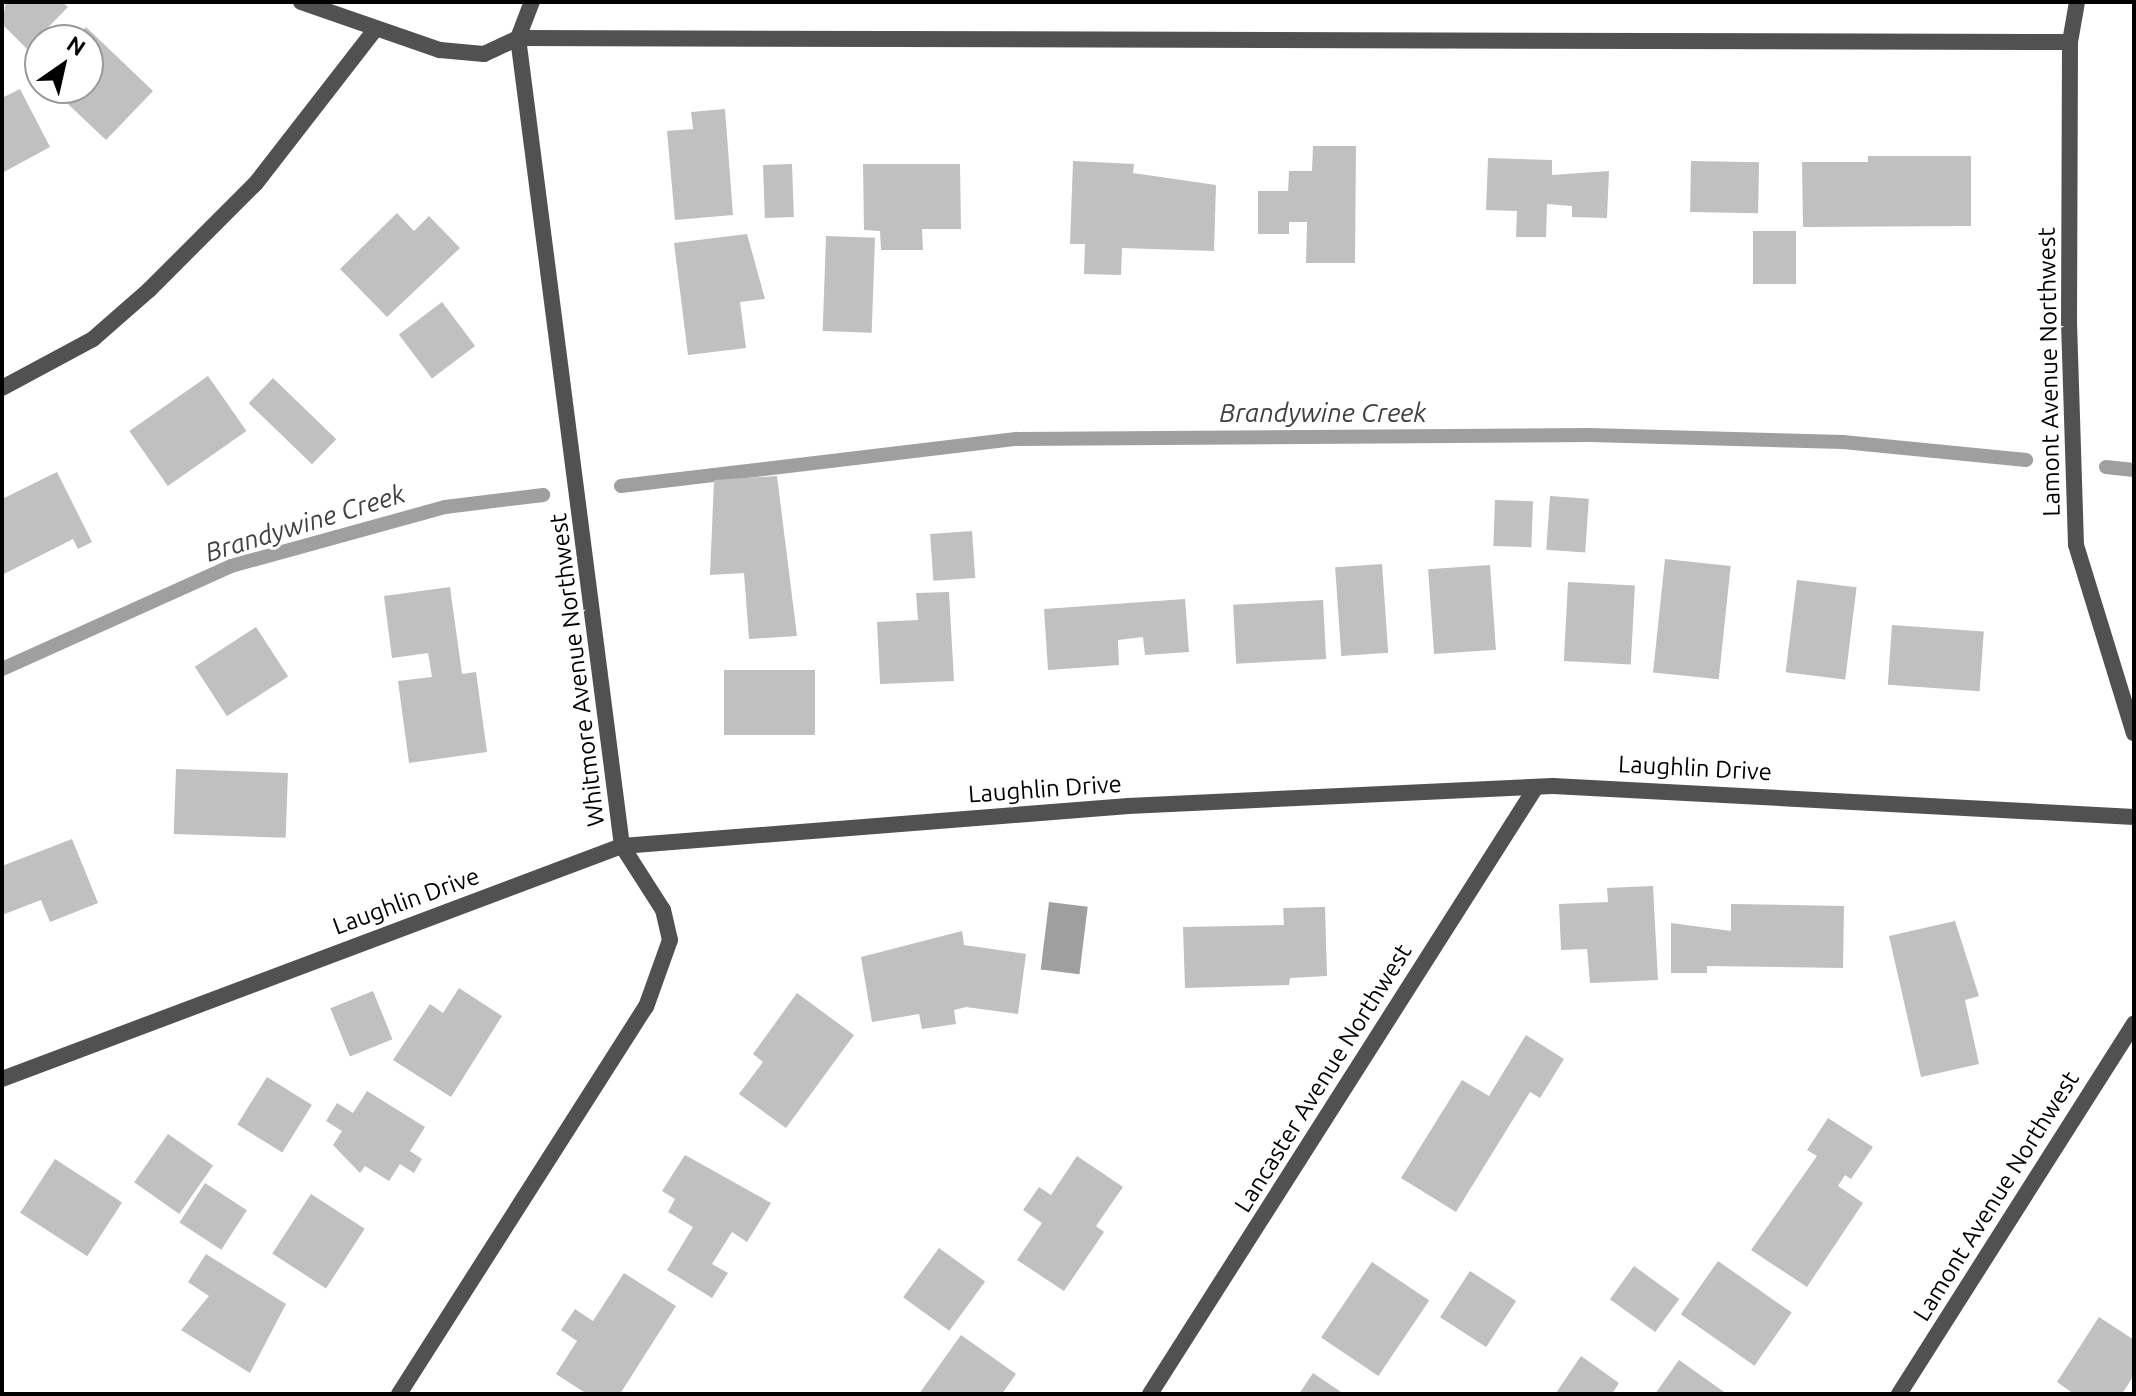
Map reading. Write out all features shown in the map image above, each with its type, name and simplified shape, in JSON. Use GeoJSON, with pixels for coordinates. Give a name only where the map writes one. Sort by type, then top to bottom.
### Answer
{"type":"FeatureCollection","features":[{"type":"Feature","properties":{"kind":"street"},"geometry":{"type":"LineString","coordinates":[[301,2],[374,31],[484,54],[518,38],[2070,42]]}},
{"type":"Feature","properties":{"kind":"street","name":"Whitmore Avenue Northwest"},"geometry":{"type":"LineString","coordinates":[[399,1394],[664,970],[670,940],[663,910],[622,846],[518,38],[532,2]]}},
{"type":"Feature","properties":{"kind":"street","name":"Lamont Avenue Northwest"},"geometry":{"type":"LineString","coordinates":[[2077,2],[2070,42],[2076,545],[2134,733]]}},
{"type":"Feature","properties":{"kind":"street"},"geometry":{"type":"LineString","coordinates":[[2,388],[93,339],[149,290],[256,183],[374,31]]}},
{"type":"Feature","properties":{"kind":"street","name":"Laughlin Drive"},"geometry":{"type":"LineString","coordinates":[[2,1079],[622,846],[1128,806],[1536,787],[2134,817]]}},
{"type":"Feature","properties":{"kind":"street","name":"Lancaster Avenue Northwest"},"geometry":{"type":"LineString","coordinates":[[1150,1394],[1536,787]]}},
{"type":"Feature","properties":{"kind":"street","name":"Lamont Avenue Northwest"},"geometry":{"type":"LineString","coordinates":[[1899,1394],[2134,1023]]}},
{"type":"Feature","properties":{"kind":"shaded area"},"geometry":{"type":"Polygon","coordinates":[[[1049,902],[1088,907],[1079,974],[1041,969],[1049,902]]]}},
{"type":"Feature","properties":{"kind":"building"},"geometry":{"type":"Polygon","coordinates":[[[6,2],[62,2],[68,7],[51,24],[24,24],[24,46],[2,24],[6,2]]]}},
{"type":"Feature","properties":{"kind":"building"},"geometry":{"type":"Polygon","coordinates":[[[104,44],[153,91],[106,140],[68,104],[104,104],[104,44]]]}},
{"type":"Feature","properties":{"kind":"building"},"geometry":{"type":"Polygon","coordinates":[[[20,89],[24,104],[28,104],[50,147],[2,173],[2,98],[20,89]]]}},
{"type":"Feature","properties":{"kind":"building"},"geometry":{"type":"Polygon","coordinates":[[[725,109],[733,215],[675,220],[667,131],[693,129],[691,112],[725,109]]]}},
{"type":"Feature","properties":{"kind":"building"},"geometry":{"type":"Polygon","coordinates":[[[1313,146],[1356,146],[1355,263],[1306,263],[1307,222],[1289,222],[1289,234],[1258,234],[1258,191],[1288,191],[1289,171],[1312,171],[1313,146]]]}},
{"type":"Feature","properties":{"kind":"building"},"geometry":{"type":"Polygon","coordinates":[[[1868,156],[1971,156],[1971,226],[1803,227],[1802,162],[1868,162],[1868,156]]]}},
{"type":"Feature","properties":{"kind":"building"},"geometry":{"type":"Polygon","coordinates":[[[1488,158],[1552,160],[1552,175],[1609,171],[1607,218],[1572,217],[1572,206],[1547,204],[1546,237],[1516,237],[1517,211],[1486,210],[1488,158]]]}},
{"type":"Feature","properties":{"kind":"building"},"geometry":{"type":"Polygon","coordinates":[[[1073,161],[1134,164],[1133,173],[1216,185],[1214,251],[1122,248],[1121,275],[1084,274],[1085,244],[1070,244],[1073,161]]]}},
{"type":"Feature","properties":{"kind":"building"},"geometry":{"type":"Polygon","coordinates":[[[1691,161],[1759,162],[1758,213],[1690,212],[1691,161]]]}},
{"type":"Feature","properties":{"kind":"building"},"geometry":{"type":"Polygon","coordinates":[[[792,164],[794,217],[765,218],[763,165],[792,164]]]}},
{"type":"Feature","properties":{"kind":"building"},"geometry":{"type":"Polygon","coordinates":[[[863,164],[960,164],[961,229],[922,229],[923,250],[881,250],[880,231],[864,230],[863,164]]]}},
{"type":"Feature","properties":{"kind":"building"},"geometry":{"type":"Polygon","coordinates":[[[397,213],[414,231],[429,216],[460,248],[387,317],[340,269],[397,213]]]}},
{"type":"Feature","properties":{"kind":"building"},"geometry":{"type":"Polygon","coordinates":[[[1753,231],[1796,231],[1796,284],[1753,284],[1753,231]]]}},
{"type":"Feature","properties":{"kind":"building"},"geometry":{"type":"Polygon","coordinates":[[[747,234],[765,299],[740,302],[746,348],[688,355],[674,243],[747,234]]]}},
{"type":"Feature","properties":{"kind":"building"},"geometry":{"type":"Polygon","coordinates":[[[826,236],[875,238],[872,333],[823,331],[826,236]]]}},
{"type":"Feature","properties":{"kind":"building"},"geometry":{"type":"Polygon","coordinates":[[[442,302],[475,346],[432,378],[399,334],[442,302]]]}},
{"type":"Feature","properties":{"kind":"building"},"geometry":{"type":"Polygon","coordinates":[[[208,376],[246,431],[168,486],[129,431],[208,376]]]}},
{"type":"Feature","properties":{"kind":"building"},"geometry":{"type":"Polygon","coordinates":[[[273,378],[336,439],[312,464],[249,403],[273,378]]]}},
{"type":"Feature","properties":{"kind":"building"},"geometry":{"type":"Polygon","coordinates":[[[57,472],[92,542],[78,549],[73,539],[2,575],[2,499],[57,472]]]}},
{"type":"Feature","properties":{"kind":"building"},"geometry":{"type":"Polygon","coordinates":[[[777,476],[797,636],[749,639],[744,573],[710,575],[714,480],[777,476]]]}},
{"type":"Feature","properties":{"kind":"building"},"geometry":{"type":"Polygon","coordinates":[[[1550,496],[1589,499],[1585,553],[1546,550],[1550,496]]]}},
{"type":"Feature","properties":{"kind":"building"},"geometry":{"type":"Polygon","coordinates":[[[1495,500],[1533,501],[1531,547],[1493,546],[1495,500]]]}},
{"type":"Feature","properties":{"kind":"building"},"geometry":{"type":"Polygon","coordinates":[[[972,531],[975,578],[933,581],[930,534],[972,531]]]}},
{"type":"Feature","properties":{"kind":"building"},"geometry":{"type":"Polygon","coordinates":[[[1665,559],[1731,566],[1719,679],[1653,672],[1665,559]]]}},
{"type":"Feature","properties":{"kind":"building"},"geometry":{"type":"Polygon","coordinates":[[[1382,564],[1388,653],[1341,656],[1335,567],[1382,564]]]}},
{"type":"Feature","properties":{"kind":"building"},"geometry":{"type":"Polygon","coordinates":[[[1490,565],[1496,650],[1434,654],[1428,569],[1490,565]]]}},
{"type":"Feature","properties":{"kind":"building"},"geometry":{"type":"Polygon","coordinates":[[[1797,580],[1857,587],[1845,680],[1786,672],[1797,580]]]}},
{"type":"Feature","properties":{"kind":"building"},"geometry":{"type":"Polygon","coordinates":[[[1568,582],[1635,586],[1631,664],[1564,661],[1568,582]]]}},
{"type":"Feature","properties":{"kind":"building"},"geometry":{"type":"Polygon","coordinates":[[[450,587],[462,674],[476,672],[487,752],[409,763],[398,681],[432,677],[428,653],[392,658],[384,596],[450,587]]]}},
{"type":"Feature","properties":{"kind":"building"},"geometry":{"type":"Polygon","coordinates":[[[949,592],[954,681],[880,684],[877,622],[918,620],[916,593],[949,592]]]}},
{"type":"Feature","properties":{"kind":"building"},"geometry":{"type":"Polygon","coordinates":[[[1185,599],[1189,652],[1145,655],[1143,637],[1118,640],[1119,665],[1048,670],[1044,609],[1185,599]]]}},
{"type":"Feature","properties":{"kind":"building"},"geometry":{"type":"Polygon","coordinates":[[[1323,600],[1326,659],[1236,664],[1233,605],[1323,600]]]}},
{"type":"Feature","properties":{"kind":"building"},"geometry":{"type":"Polygon","coordinates":[[[1892,625],[1984,631],[1980,691],[1888,685],[1892,625]]]}},
{"type":"Feature","properties":{"kind":"building"},"geometry":{"type":"Polygon","coordinates":[[[256,627],[288,676],[227,716],[195,667],[256,627]]]}},
{"type":"Feature","properties":{"kind":"building"},"geometry":{"type":"Polygon","coordinates":[[[724,670],[815,670],[815,735],[724,735],[724,670]]]}},
{"type":"Feature","properties":{"kind":"building"},"geometry":{"type":"Polygon","coordinates":[[[176,769],[288,773],[286,838],[174,834],[176,769]]]}},
{"type":"Feature","properties":{"kind":"building"},"geometry":{"type":"Polygon","coordinates":[[[72,839],[98,903],[50,922],[41,900],[2,915],[2,866],[72,839]]]}},
{"type":"Feature","properties":{"kind":"building"},"geometry":{"type":"Polygon","coordinates":[[[1653,886],[1658,980],[1590,983],[1587,949],[1561,950],[1559,904],[1608,902],[1607,888],[1653,886]]]}},
{"type":"Feature","properties":{"kind":"building"},"geometry":{"type":"Polygon","coordinates":[[[1731,904],[1844,906],[1843,968],[1707,966],[1707,973],[1671,973],[1671,923],[1731,931],[1731,904]]]}},
{"type":"Feature","properties":{"kind":"building"},"geometry":{"type":"Polygon","coordinates":[[[1325,907],[1327,976],[1290,978],[1289,985],[1185,988],[1183,927],[1284,925],[1283,908],[1325,907]]]}},
{"type":"Feature","properties":{"kind":"building"},"geometry":{"type":"Polygon","coordinates":[[[1955,921],[1979,996],[1965,1000],[1979,1064],[1921,1077],[1889,936],[1955,921]]]}},
{"type":"Feature","properties":{"kind":"building"},"geometry":{"type":"Polygon","coordinates":[[[962,931],[964,945],[1026,954],[1018,1014],[966,1007],[954,1010],[956,1024],[922,1029],[919,1014],[872,1022],[861,957],[962,931]]]}},
{"type":"Feature","properties":{"kind":"building"},"geometry":{"type":"Polygon","coordinates":[[[459,988],[502,1016],[451,1097],[393,1060],[430,1004],[443,1013],[459,988]]]}},
{"type":"Feature","properties":{"kind":"building"},"geometry":{"type":"Polygon","coordinates":[[[373,991],[392,1039],[350,1056],[330,1008],[373,991]]]}},
{"type":"Feature","properties":{"kind":"building"},"geometry":{"type":"Polygon","coordinates":[[[797,993],[854,1035],[786,1128],[739,1094],[763,1062],[753,1054],[797,993]]]}},
{"type":"Feature","properties":{"kind":"building"},"geometry":{"type":"Polygon","coordinates":[[[1526,1035],[1564,1059],[1540,1098],[1530,1092],[1456,1212],[1401,1178],[1462,1080],[1489,1096],[1526,1035]]]}},
{"type":"Feature","properties":{"kind":"building"},"geometry":{"type":"Polygon","coordinates":[[[267,1077],[312,1105],[282,1153],[237,1124],[267,1077]]]}},
{"type":"Feature","properties":{"kind":"building"},"geometry":{"type":"Polygon","coordinates":[[[367,1091],[425,1127],[410,1151],[422,1159],[414,1173],[400,1164],[389,1181],[365,1166],[360,1173],[333,1145],[342,1131],[326,1121],[337,1103],[353,1113],[367,1091]]]}},
{"type":"Feature","properties":{"kind":"building"},"geometry":{"type":"Polygon","coordinates":[[[1828,1118],[1873,1147],[1851,1179],[1845,1175],[1838,1186],[1863,1203],[1807,1287],[1751,1250],[1817,1156],[1807,1150],[1828,1118]]]}},
{"type":"Feature","properties":{"kind":"building"},"geometry":{"type":"Polygon","coordinates":[[[168,1134],[213,1166],[179,1214],[134,1182],[168,1134]]]}},
{"type":"Feature","properties":{"kind":"building"},"geometry":{"type":"Polygon","coordinates":[[[685,1155],[771,1203],[747,1242],[732,1232],[712,1264],[728,1273],[712,1298],[667,1270],[693,1227],[668,1212],[675,1199],[662,1191],[685,1155]]]}},
{"type":"Feature","properties":{"kind":"building"},"geometry":{"type":"Polygon","coordinates":[[[1077,1156],[1123,1187],[1096,1226],[1104,1232],[1064,1291],[1017,1260],[1042,1223],[1023,1210],[1039,1187],[1051,1195],[1077,1156]]]}},
{"type":"Feature","properties":{"kind":"building"},"geometry":{"type":"Polygon","coordinates":[[[55,1159],[122,1203],[87,1256],[20,1213],[55,1159]]]}},
{"type":"Feature","properties":{"kind":"building"},"geometry":{"type":"Polygon","coordinates":[[[205,1183],[247,1210],[221,1250],[179,1222],[205,1183]]]}},
{"type":"Feature","properties":{"kind":"building"},"geometry":{"type":"Polygon","coordinates":[[[311,1194],[365,1229],[326,1288],[272,1254],[311,1194]]]}},
{"type":"Feature","properties":{"kind":"building"},"geometry":{"type":"Polygon","coordinates":[[[939,1248],[985,1282],[949,1331],[903,1297],[939,1248]]]}},
{"type":"Feature","properties":{"kind":"building"},"geometry":{"type":"Polygon","coordinates":[[[206,1254],[286,1304],[250,1373],[181,1330],[209,1296],[188,1282],[206,1254]]]}},
{"type":"Feature","properties":{"kind":"building"},"geometry":{"type":"Polygon","coordinates":[[[1718,1261],[1792,1313],[1754,1366],[1681,1314],[1718,1261]]]}},
{"type":"Feature","properties":{"kind":"building"},"geometry":{"type":"Polygon","coordinates":[[[1372,1262],[1429,1301],[1378,1376],[1321,1337],[1372,1262]]]}},
{"type":"Feature","properties":{"kind":"building"},"geometry":{"type":"Polygon","coordinates":[[[1634,1266],[1679,1299],[1655,1332],[1610,1299],[1634,1266]]]}},
{"type":"Feature","properties":{"kind":"building"},"geometry":{"type":"Polygon","coordinates":[[[1470,1271],[1516,1301],[1486,1347],[1440,1317],[1470,1271]]]}},
{"type":"Feature","properties":{"kind":"building"},"geometry":{"type":"Polygon","coordinates":[[[624,1273],[676,1306],[620,1394],[587,1394],[556,1374],[577,1341],[561,1330],[575,1309],[593,1321],[624,1273]]]}},
{"type":"Feature","properties":{"kind":"building"},"geometry":{"type":"Polygon","coordinates":[[[2099,1317],[2134,1340],[2134,1375],[2122,1394],[2074,1394],[2057,1382],[2099,1317]]]}},
{"type":"Feature","properties":{"kind":"building"},"geometry":{"type":"Polygon","coordinates":[[[961,1335],[1016,1374],[1002,1394],[919,1394],[961,1335]]]}},
{"type":"Feature","properties":{"kind":"building"},"geometry":{"type":"Polygon","coordinates":[[[1581,1356],[1619,1383],[1612,1394],[1556,1393],[1581,1356]]]}},
{"type":"Feature","properties":{"kind":"building"},"geometry":{"type":"Polygon","coordinates":[[[1679,1360],[1727,1394],[1655,1394],[1679,1360]]]}},
{"type":"Feature","properties":{"kind":"building"},"geometry":{"type":"Polygon","coordinates":[[[1313,1373],[1344,1394],[1299,1394],[1313,1373]]]}},
{"type":"Feature","properties":{"kind":"waterway","name":"Brandywine Creek"},"geometry":{"type":"LineString","coordinates":[[621,486],[1016,439],[1590,435],[1843,442],[2026,460]]}},
{"type":"Feature","properties":{"kind":"waterway","name":"Brandywine Creek"},"geometry":{"type":"LineString","coordinates":[[2106,467],[2134,470]]}},
{"type":"Feature","properties":{"kind":"waterway","name":"Brandywine Creek"},"geometry":{"type":"LineString","coordinates":[[2,669],[231,566],[445,507],[543,495]]}}]}
